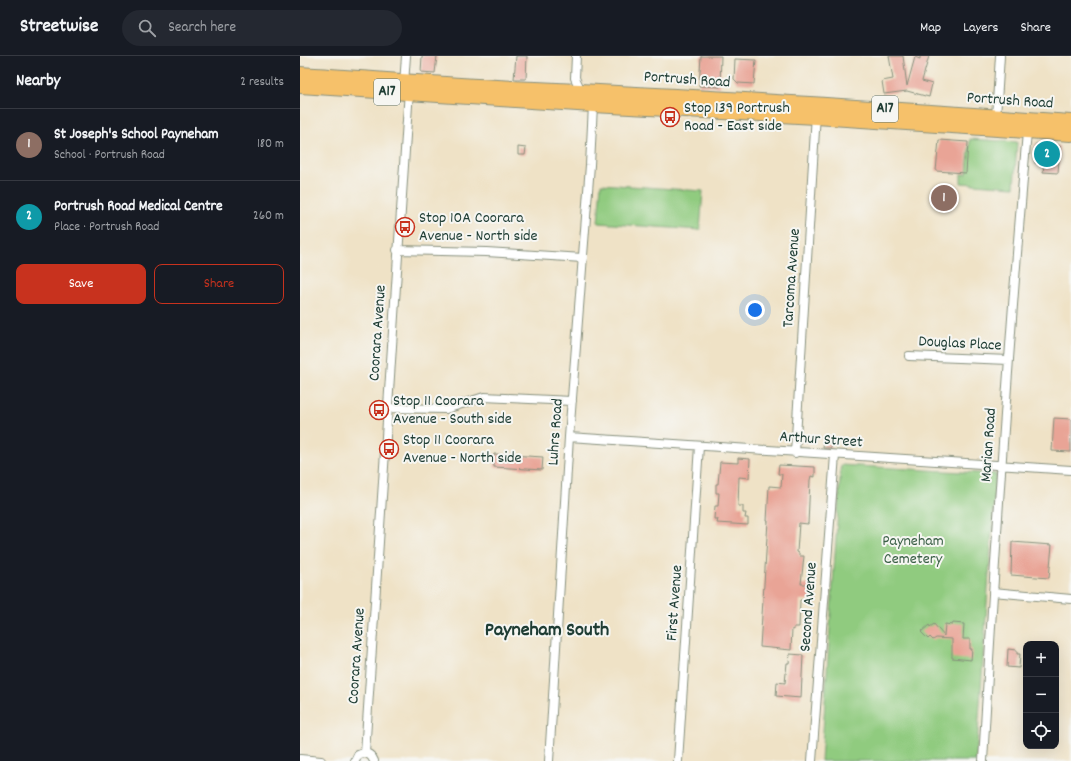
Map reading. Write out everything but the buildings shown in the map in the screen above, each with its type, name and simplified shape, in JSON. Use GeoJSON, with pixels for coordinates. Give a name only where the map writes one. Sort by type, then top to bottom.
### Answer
{"type":"FeatureCollection","features":[{"type":"Feature","properties":{"kind":"highway","name":"Portrush Road"},"geometry":{"type":"LineString","coordinates":[[300,74],[407,87],[593,106],[996,117],[1071,122]]}},
{"type":"Feature","properties":{"kind":"highway","name":"Portrush Road"},"geometry":{"type":"LineString","coordinates":[[300,86],[573,87],[618,93],[1027,132],[1071,134]]}},
{"type":"Feature","properties":{"kind":"highway"},"geometry":{"type":"LineString","coordinates":[[573,87],[593,106],[601,100],[618,93]]}},
{"type":"Feature","properties":{"kind":"street","name":"Coorara Avenue"},"geometry":{"type":"LineString","coordinates":[[365,753],[407,87],[406,56]]}},
{"type":"Feature","properties":{"kind":"street"},"geometry":{"type":"LineString","coordinates":[[573,87],[576,56]]}},
{"type":"Feature","properties":{"kind":"street"},"geometry":{"type":"LineString","coordinates":[[996,117],[1000,56]]}},
{"type":"Feature","properties":{"kind":"street","name":"Luhrs Road"},"geometry":{"type":"LineString","coordinates":[[549,761],[569,437],[590,165],[593,106]]}},
{"type":"Feature","properties":{"kind":"street","name":"Tarcoma Avenue"},"geometry":{"type":"LineString","coordinates":[[795,452],[816,111]]}},
{"type":"Feature","properties":{"kind":"street","name":"Marian Road"},"geometry":{"type":"LineString","coordinates":[[983,761],[1009,360],[1027,132]]}},
{"type":"Feature","properties":{"kind":"street"},"geometry":{"type":"LineString","coordinates":[[397,250],[486,252],[583,258]]}},
{"type":"Feature","properties":{"kind":"street","name":"Douglas Place"},"geometry":{"type":"LineString","coordinates":[[909,356],[1009,360]]}},
{"type":"Feature","properties":{"kind":"street"},"geometry":{"type":"LineString","coordinates":[[387,408],[446,409],[484,397],[572,401]]}},
{"type":"Feature","properties":{"kind":"street","name":"Arthur Street"},"geometry":{"type":"LineString","coordinates":[[569,437],[1071,470]]}},
{"type":"Feature","properties":{"kind":"street","name":"First Avenue"},"geometry":{"type":"LineString","coordinates":[[678,761],[699,446]]}},
{"type":"Feature","properties":{"kind":"street","name":"Second Avenue"},"geometry":{"type":"LineString","coordinates":[[812,761],[835,455]]}},
{"type":"Feature","properties":{"kind":"street"},"geometry":{"type":"LineString","coordinates":[[993,592],[1071,599]]}},
{"type":"Feature","properties":{"kind":"street"},"geometry":{"type":"LineString","coordinates":[[355,761],[358,755],[365,753],[371,755],[374,761]]}},
{"type":"Feature","properties":{"kind":"street"},"geometry":{"type":"LineString","coordinates":[[300,760],[321,761]]}},
{"type":"Feature","properties":{"kind":"green space"},"geometry":{"type":"Polygon","coordinates":[[[970,139],[1017,142],[1014,187],[961,183],[961,174],[967,174],[970,139]]]}},
{"type":"Feature","properties":{"kind":"green space"},"geometry":{"type":"Polygon","coordinates":[[[601,184],[703,191],[700,230],[598,223],[601,184]]]}},
{"type":"Feature","properties":{"kind":"green space","name":"Payneham Cemetery"},"geometry":{"type":"Polygon","coordinates":[[[841,465],[996,474],[976,761],[821,761],[841,465]]]}},
{"type":"Feature","properties":{"kind":"place","name":"Stop 139 Portrush Road - East side"},"geometry":{"type":"Point","coordinates":[670,117]}},
{"type":"Feature","properties":{"kind":"place","name":"Portrush Road Medical Centre"},"geometry":{"type":"Point","coordinates":[1047,154]}},
{"type":"Feature","properties":{"kind":"place","name":"St Joseph's School Payneham"},"geometry":{"type":"Point","coordinates":[944,198]}},
{"type":"Feature","properties":{"kind":"place","name":"Stop 10A Coorara Avenue - North side"},"geometry":{"type":"Point","coordinates":[405,227]}},
{"type":"Feature","properties":{"kind":"place","name":"Stop 11 Coorara Avenue - South side"},"geometry":{"type":"Point","coordinates":[379,410]}},
{"type":"Feature","properties":{"kind":"place","name":"Stop 11 Coorara Avenue - North side"},"geometry":{"type":"Point","coordinates":[389,449]}},
{"type":"Feature","properties":{"kind":"district","name":"Payneham South"},"geometry":{"type":"Point","coordinates":[547,631]}}]}
